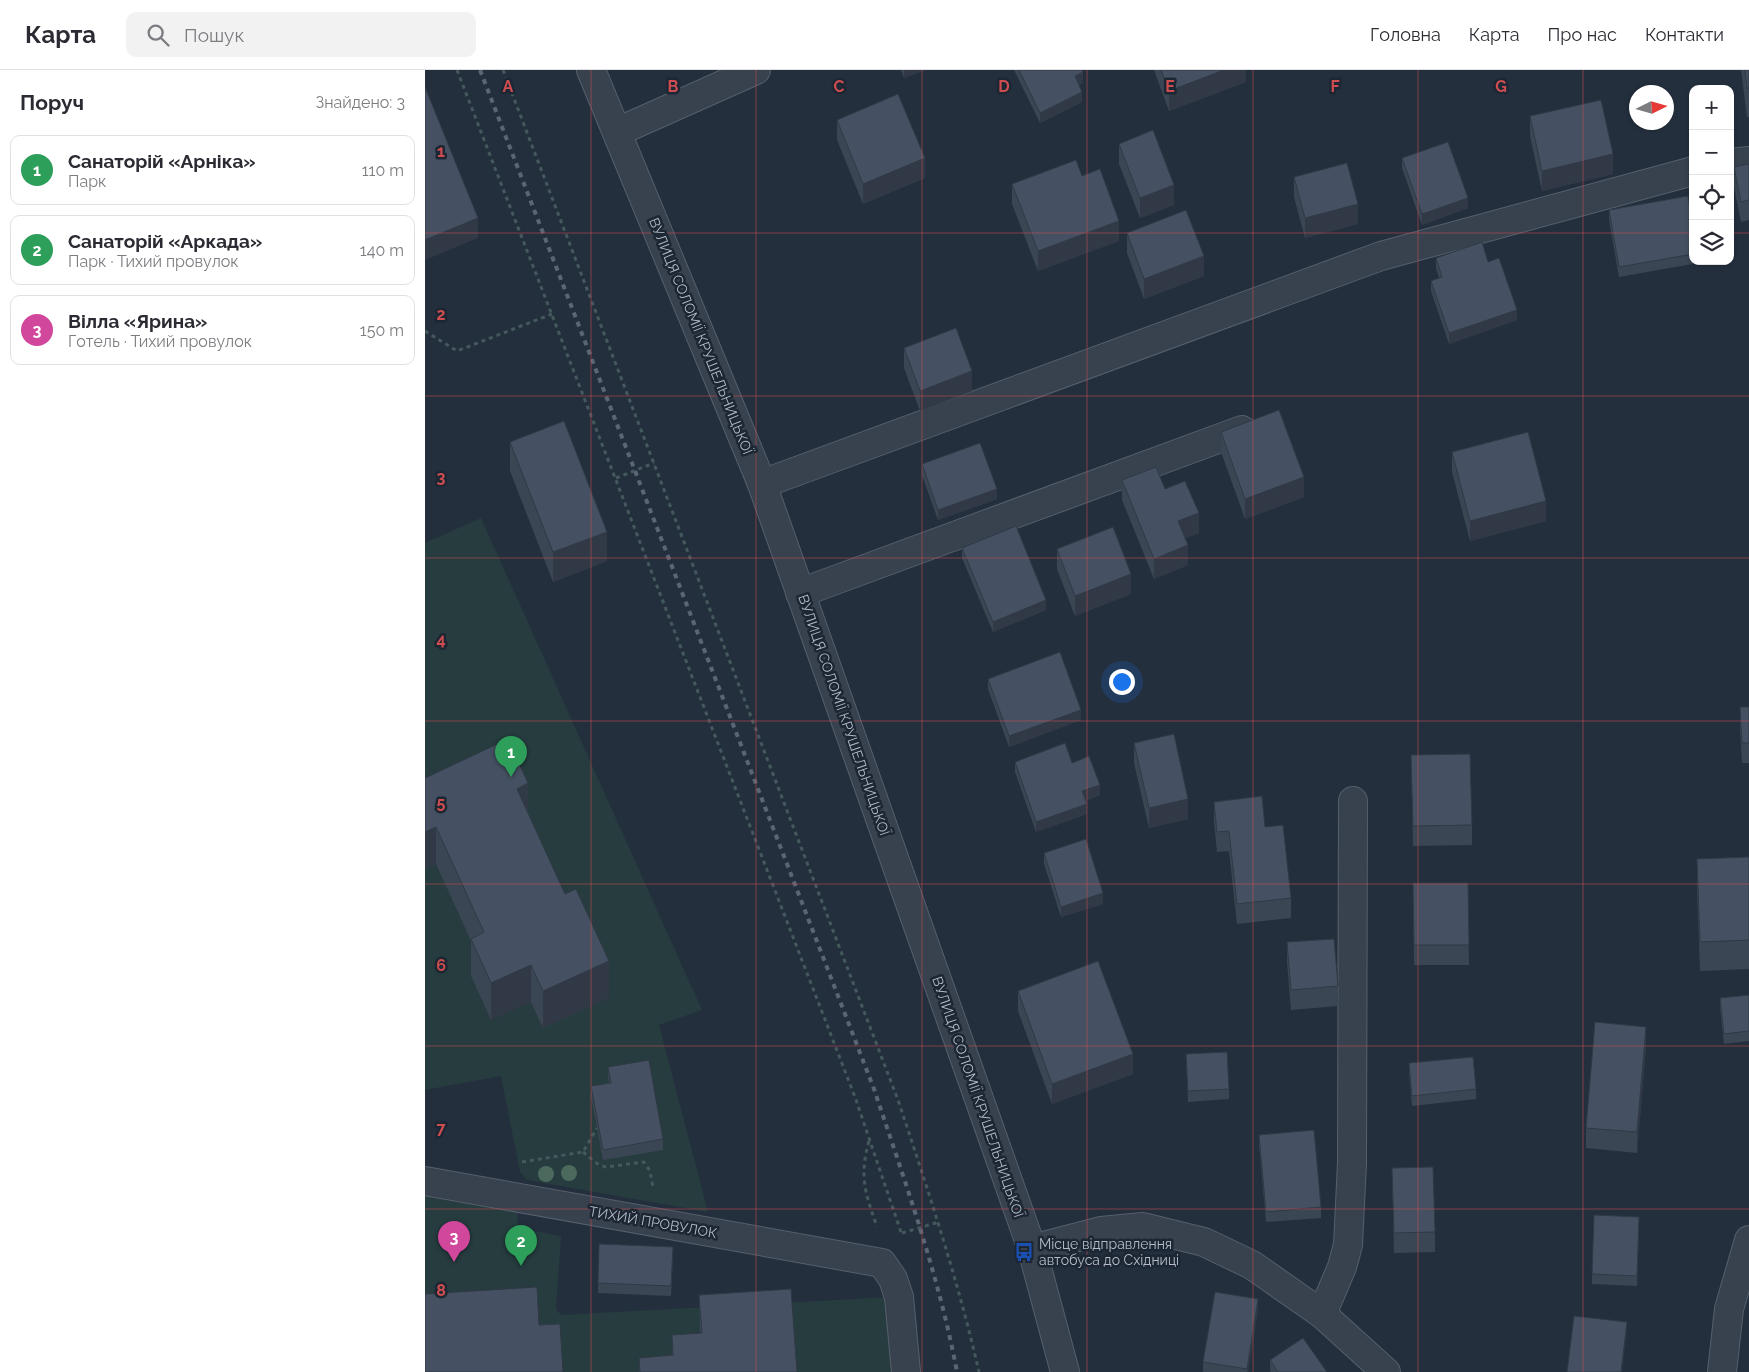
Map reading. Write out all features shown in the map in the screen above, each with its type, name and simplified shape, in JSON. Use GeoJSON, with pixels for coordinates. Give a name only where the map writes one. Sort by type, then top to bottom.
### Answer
{"type":"FeatureCollection","features":[{"type":"Feature","properties":{"kind":"street","name":"ВУЛИЦЯ СОЛОМІЇ КРУШЕЛЬНИЦЬКОЇ"},"geometry":{"type":"LineString","coordinates":[[591,70],[762,484],[1032,1249],[1065,1372]]}},
{"type":"Feature","properties":{"kind":"street"},"geometry":{"type":"LineString","coordinates":[[617,132],[757,70]]}},
{"type":"Feature","properties":{"kind":"street"},"geometry":{"type":"LineString","coordinates":[[1734,163],[1749,162]]}},
{"type":"Feature","properties":{"kind":"street"},"geometry":{"type":"LineString","coordinates":[[762,484],[1381,256],[1689,171]]}},
{"type":"Feature","properties":{"kind":"street"},"geometry":{"type":"LineString","coordinates":[[800,592],[1242,430]]}},
{"type":"Feature","properties":{"kind":"street"},"geometry":{"type":"LineString","coordinates":[[1322,1314],[1342,1267],[1348,1245],[1352,1163],[1353,801]]}},
{"type":"Feature","properties":{"kind":"street","name":"ТИХИЙ ПРОВУЛОК"},"geometry":{"type":"LineString","coordinates":[[425,1181],[887,1271]]}},
{"type":"Feature","properties":{"kind":"street"},"geometry":{"type":"LineString","coordinates":[[1032,1249],[1101,1231],[1143,1228],[1204,1242],[1252,1265],[1322,1314],[1386,1372]]}},
{"type":"Feature","properties":{"kind":"street"},"geometry":{"type":"LineString","coordinates":[[1722,1372],[1739,1308],[1749,1240]]}},
{"type":"Feature","properties":{"kind":"street"},"geometry":{"type":"LineString","coordinates":[[887,1271],[899,1297],[906,1372]]}},
{"type":"Feature","properties":{"kind":"path"},"geometry":{"type":"LineString","coordinates":[[457,70],[855,1097],[904,1243]]}},
{"type":"Feature","properties":{"kind":"path"},"geometry":{"type":"LineString","coordinates":[[503,70],[898,1100],[939,1222],[967,1318],[979,1372]]}},
{"type":"Feature","properties":{"kind":"path"},"geometry":{"type":"LineString","coordinates":[[425,331],[457,351],[552,314]]}},
{"type":"Feature","properties":{"kind":"path"},"geometry":{"type":"LineString","coordinates":[[615,478],[654,463]]}},
{"type":"Feature","properties":{"kind":"path"},"geometry":{"type":"LineString","coordinates":[[583,1152],[597,1128]]}},
{"type":"Feature","properties":{"kind":"path"},"geometry":{"type":"LineString","coordinates":[[870,1140],[864,1161],[863,1180],[887,1271]]}},
{"type":"Feature","properties":{"kind":"path"},"geometry":{"type":"LineString","coordinates":[[521,1162],[583,1152],[606,1167],[644,1162],[650,1171],[653,1190]]}},
{"type":"Feature","properties":{"kind":"path"},"geometry":{"type":"LineString","coordinates":[[902,1233],[939,1222]]}},
{"type":"Feature","properties":{"kind":"green space"},"geometry":{"type":"Polygon","coordinates":[[[481,518],[702,1010],[659,1025],[708,1212],[527,1180],[520,1172],[501,1076],[425,1090],[425,543],[481,518]]]}},
{"type":"Feature","properties":{"kind":"green space"},"geometry":{"type":"Polygon","coordinates":[[[425,1193],[517,1209],[518,1228],[561,1236],[556,1309],[561,1315],[892,1297],[899,1372],[425,1372],[425,1193]]]}},
{"type":"Feature","properties":{"kind":"building"},"geometry":{"type":"Polygon","coordinates":[[[1019,70],[1082,70],[1083,72],[1075,76],[1082,92],[1040,113],[1019,70]]]}},
{"type":"Feature","properties":{"kind":"building"},"geometry":{"type":"Polygon","coordinates":[[[1161,70],[1224,70],[1169,91],[1161,70]]]}},
{"type":"Feature","properties":{"kind":"building"},"geometry":{"type":"Polygon","coordinates":[[[1745,70],[1749,70],[1749,88],[1747,88],[1745,70]]]}},
{"type":"Feature","properties":{"kind":"building"},"geometry":{"type":"Polygon","coordinates":[[[425,87],[478,218],[425,240],[425,87]]]}},
{"type":"Feature","properties":{"kind":"building"},"geometry":{"type":"Polygon","coordinates":[[[898,94],[925,158],[863,184],[837,120],[898,94]]]}},
{"type":"Feature","properties":{"kind":"building"},"geometry":{"type":"Polygon","coordinates":[[[1601,100],[1613,154],[1542,171],[1530,116],[1601,100]]]}},
{"type":"Feature","properties":{"kind":"building"},"geometry":{"type":"Polygon","coordinates":[[[1153,130],[1174,185],[1140,198],[1119,144],[1153,130]]]}},
{"type":"Feature","properties":{"kind":"building"},"geometry":{"type":"Polygon","coordinates":[[[1448,142],[1468,198],[1422,214],[1402,158],[1448,142]]]}},
{"type":"Feature","properties":{"kind":"building"},"geometry":{"type":"Polygon","coordinates":[[[1076,160],[1082,176],[1100,169],[1119,221],[1038,251],[1012,184],[1076,160]]]}},
{"type":"Feature","properties":{"kind":"building"},"geometry":{"type":"Polygon","coordinates":[[[1347,163],[1358,204],[1305,218],[1294,177],[1347,163]]]}},
{"type":"Feature","properties":{"kind":"building"},"geometry":{"type":"Polygon","coordinates":[[[1749,164],[1749,200],[1741,202],[1734,167],[1749,164]]]}},
{"type":"Feature","properties":{"kind":"building"},"geometry":{"type":"Polygon","coordinates":[[[1688,196],[1689,255],[1619,267],[1609,210],[1688,196]]]}},
{"type":"Feature","properties":{"kind":"building"},"geometry":{"type":"Polygon","coordinates":[[[1186,210],[1204,256],[1144,279],[1127,233],[1186,210]]]}},
{"type":"Feature","properties":{"kind":"building"},"geometry":{"type":"Polygon","coordinates":[[[1482,242],[1488,262],[1499,258],[1517,310],[1449,333],[1431,281],[1442,277],[1436,258],[1482,242]]]}},
{"type":"Feature","properties":{"kind":"building"},"geometry":{"type":"Polygon","coordinates":[[[956,328],[972,371],[920,391],[904,348],[956,328]]]}},
{"type":"Feature","properties":{"kind":"building"},"geometry":{"type":"Polygon","coordinates":[[[1279,410],[1304,477],[1245,499],[1221,432],[1279,410]]]}},
{"type":"Feature","properties":{"kind":"building"},"geometry":{"type":"Polygon","coordinates":[[[564,421],[607,532],[553,552],[510,442],[564,421]]]}},
{"type":"Feature","properties":{"kind":"building"},"geometry":{"type":"Polygon","coordinates":[[[1528,432],[1546,501],[1470,521],[1452,452],[1528,432]]]}},
{"type":"Feature","properties":{"kind":"building"},"geometry":{"type":"Polygon","coordinates":[[[980,443],[997,489],[938,510],[922,464],[980,443]]]}},
{"type":"Feature","properties":{"kind":"building"},"geometry":{"type":"Polygon","coordinates":[[[1156,467],[1165,489],[1185,481],[1199,513],[1178,521],[1188,545],[1154,559],[1122,480],[1156,467]]]}},
{"type":"Feature","properties":{"kind":"building"},"geometry":{"type":"Polygon","coordinates":[[[1016,526],[1046,600],[993,622],[962,548],[1016,526]]]}},
{"type":"Feature","properties":{"kind":"building"},"geometry":{"type":"Polygon","coordinates":[[[1113,527],[1131,574],[1075,596],[1057,549],[1113,527]]]}},
{"type":"Feature","properties":{"kind":"building"},"geometry":{"type":"Polygon","coordinates":[[[1060,652],[1081,710],[1009,736],[988,679],[1060,652]]]}},
{"type":"Feature","properties":{"kind":"building"},"geometry":{"type":"Polygon","coordinates":[[[1740,707],[1749,707],[1749,743],[1742,743],[1740,707]]]}},
{"type":"Feature","properties":{"kind":"building"},"geometry":{"type":"Polygon","coordinates":[[[1174,734],[1188,799],[1149,808],[1134,743],[1174,734]]]}},
{"type":"Feature","properties":{"kind":"building"},"geometry":{"type":"Polygon","coordinates":[[[508,739],[528,783],[517,789],[565,894],[576,889],[609,961],[543,991],[531,965],[491,983],[471,939],[484,932],[436,827],[425,832],[425,778],[508,739]]]}},
{"type":"Feature","properties":{"kind":"building"},"geometry":{"type":"Polygon","coordinates":[[[1065,743],[1072,763],[1089,756],[1100,785],[1082,791],[1087,804],[1036,822],[1015,762],[1065,743]]]}},
{"type":"Feature","properties":{"kind":"building"},"geometry":{"type":"Polygon","coordinates":[[[1470,754],[1472,825],[1413,826],[1411,755],[1470,754]]]}},
{"type":"Feature","properties":{"kind":"building"},"geometry":{"type":"Polygon","coordinates":[[[1262,796],[1265,827],[1283,825],[1291,898],[1237,904],[1229,831],[1217,832],[1214,802],[1262,796]]]}},
{"type":"Feature","properties":{"kind":"building"},"geometry":{"type":"Polygon","coordinates":[[[1086,839],[1103,893],[1061,907],[1044,853],[1086,839]]]}},
{"type":"Feature","properties":{"kind":"building"},"geometry":{"type":"Polygon","coordinates":[[[1749,857],[1749,940],[1700,942],[1697,859],[1749,857]]]}},
{"type":"Feature","properties":{"kind":"building"},"geometry":{"type":"Polygon","coordinates":[[[1413,883],[1468,883],[1469,945],[1414,945],[1413,883]]]}},
{"type":"Feature","properties":{"kind":"building"},"geometry":{"type":"Polygon","coordinates":[[[1334,939],[1338,986],[1291,990],[1287,942],[1334,939]]]}},
{"type":"Feature","properties":{"kind":"building"},"geometry":{"type":"Polygon","coordinates":[[[1098,961],[1133,1054],[1052,1084],[1018,991],[1098,961]]]}},
{"type":"Feature","properties":{"kind":"building"},"geometry":{"type":"Polygon","coordinates":[[[1749,995],[1749,1031],[1724,1034],[1720,998],[1749,995]]]}},
{"type":"Feature","properties":{"kind":"building"},"geometry":{"type":"Polygon","coordinates":[[[1595,1022],[1646,1027],[1637,1132],[1586,1128],[1595,1022]]]}},
{"type":"Feature","properties":{"kind":"building"},"geometry":{"type":"Polygon","coordinates":[[[1227,1052],[1229,1089],[1188,1091],[1186,1054],[1227,1052]]]}},
{"type":"Feature","properties":{"kind":"building"},"geometry":{"type":"Polygon","coordinates":[[[1473,1057],[1476,1089],[1412,1096],[1409,1063],[1473,1057]]]}},
{"type":"Feature","properties":{"kind":"building"},"geometry":{"type":"Polygon","coordinates":[[[649,1060],[663,1139],[603,1150],[591,1086],[611,1083],[608,1067],[649,1060]]]}},
{"type":"Feature","properties":{"kind":"building"},"geometry":{"type":"Polygon","coordinates":[[[1314,1130],[1321,1207],[1266,1212],[1259,1135],[1314,1130]]]}},
{"type":"Feature","properties":{"kind":"building"},"geometry":{"type":"Polygon","coordinates":[[[1433,1167],[1435,1232],[1394,1233],[1392,1168],[1433,1167]]]}},
{"type":"Feature","properties":{"kind":"building"},"geometry":{"type":"Polygon","coordinates":[[[1594,1215],[1639,1217],[1637,1276],[1592,1274],[1594,1215]]]}},
{"type":"Feature","properties":{"kind":"building"},"geometry":{"type":"Polygon","coordinates":[[[599,1244],[673,1247],[671,1286],[598,1283],[599,1244]]]}},
{"type":"Feature","properties":{"kind":"building"},"geometry":{"type":"Polygon","coordinates":[[[537,1287],[539,1325],[560,1324],[563,1372],[425,1372],[425,1294],[537,1287]]]}},
{"type":"Feature","properties":{"kind":"building"},"geometry":{"type":"Polygon","coordinates":[[[791,1289],[797,1372],[640,1372],[639,1358],[673,1355],[672,1335],[702,1333],[699,1295],[791,1289]]]}},
{"type":"Feature","properties":{"kind":"building"},"geometry":{"type":"Polygon","coordinates":[[[1215,1292],[1258,1299],[1247,1369],[1203,1362],[1215,1292]]]}},
{"type":"Feature","properties":{"kind":"building"},"geometry":{"type":"Polygon","coordinates":[[[1574,1316],[1627,1322],[1621,1372],[1567,1372],[1574,1316]]]}},
{"type":"Feature","properties":{"kind":"building"},"geometry":{"type":"Polygon","coordinates":[[[1303,1338],[1327,1372],[1278,1372],[1270,1360],[1303,1338]]]}},
{"type":"Feature","properties":{"kind":"railway"},"geometry":{"type":"LineString","coordinates":[[480,70],[874,1089],[931,1265],[950,1336],[957,1372]]}},
{"type":"Feature","properties":{"kind":"place","name":"Санаторій «Арніка»"},"geometry":{"type":"Point","coordinates":[511,777]}},
{"type":"Feature","properties":{"kind":"place","name":"Місце відправлення автобуса до Східниці"},"geometry":{"type":"Point","coordinates":[1024,1252]}},
{"type":"Feature","properties":{"kind":"place","name":"Вілла «Ярина»"},"geometry":{"type":"Point","coordinates":[454,1262]}},
{"type":"Feature","properties":{"kind":"place","name":"Санаторій «Аркада»"},"geometry":{"type":"Point","coordinates":[521,1266]}}]}
